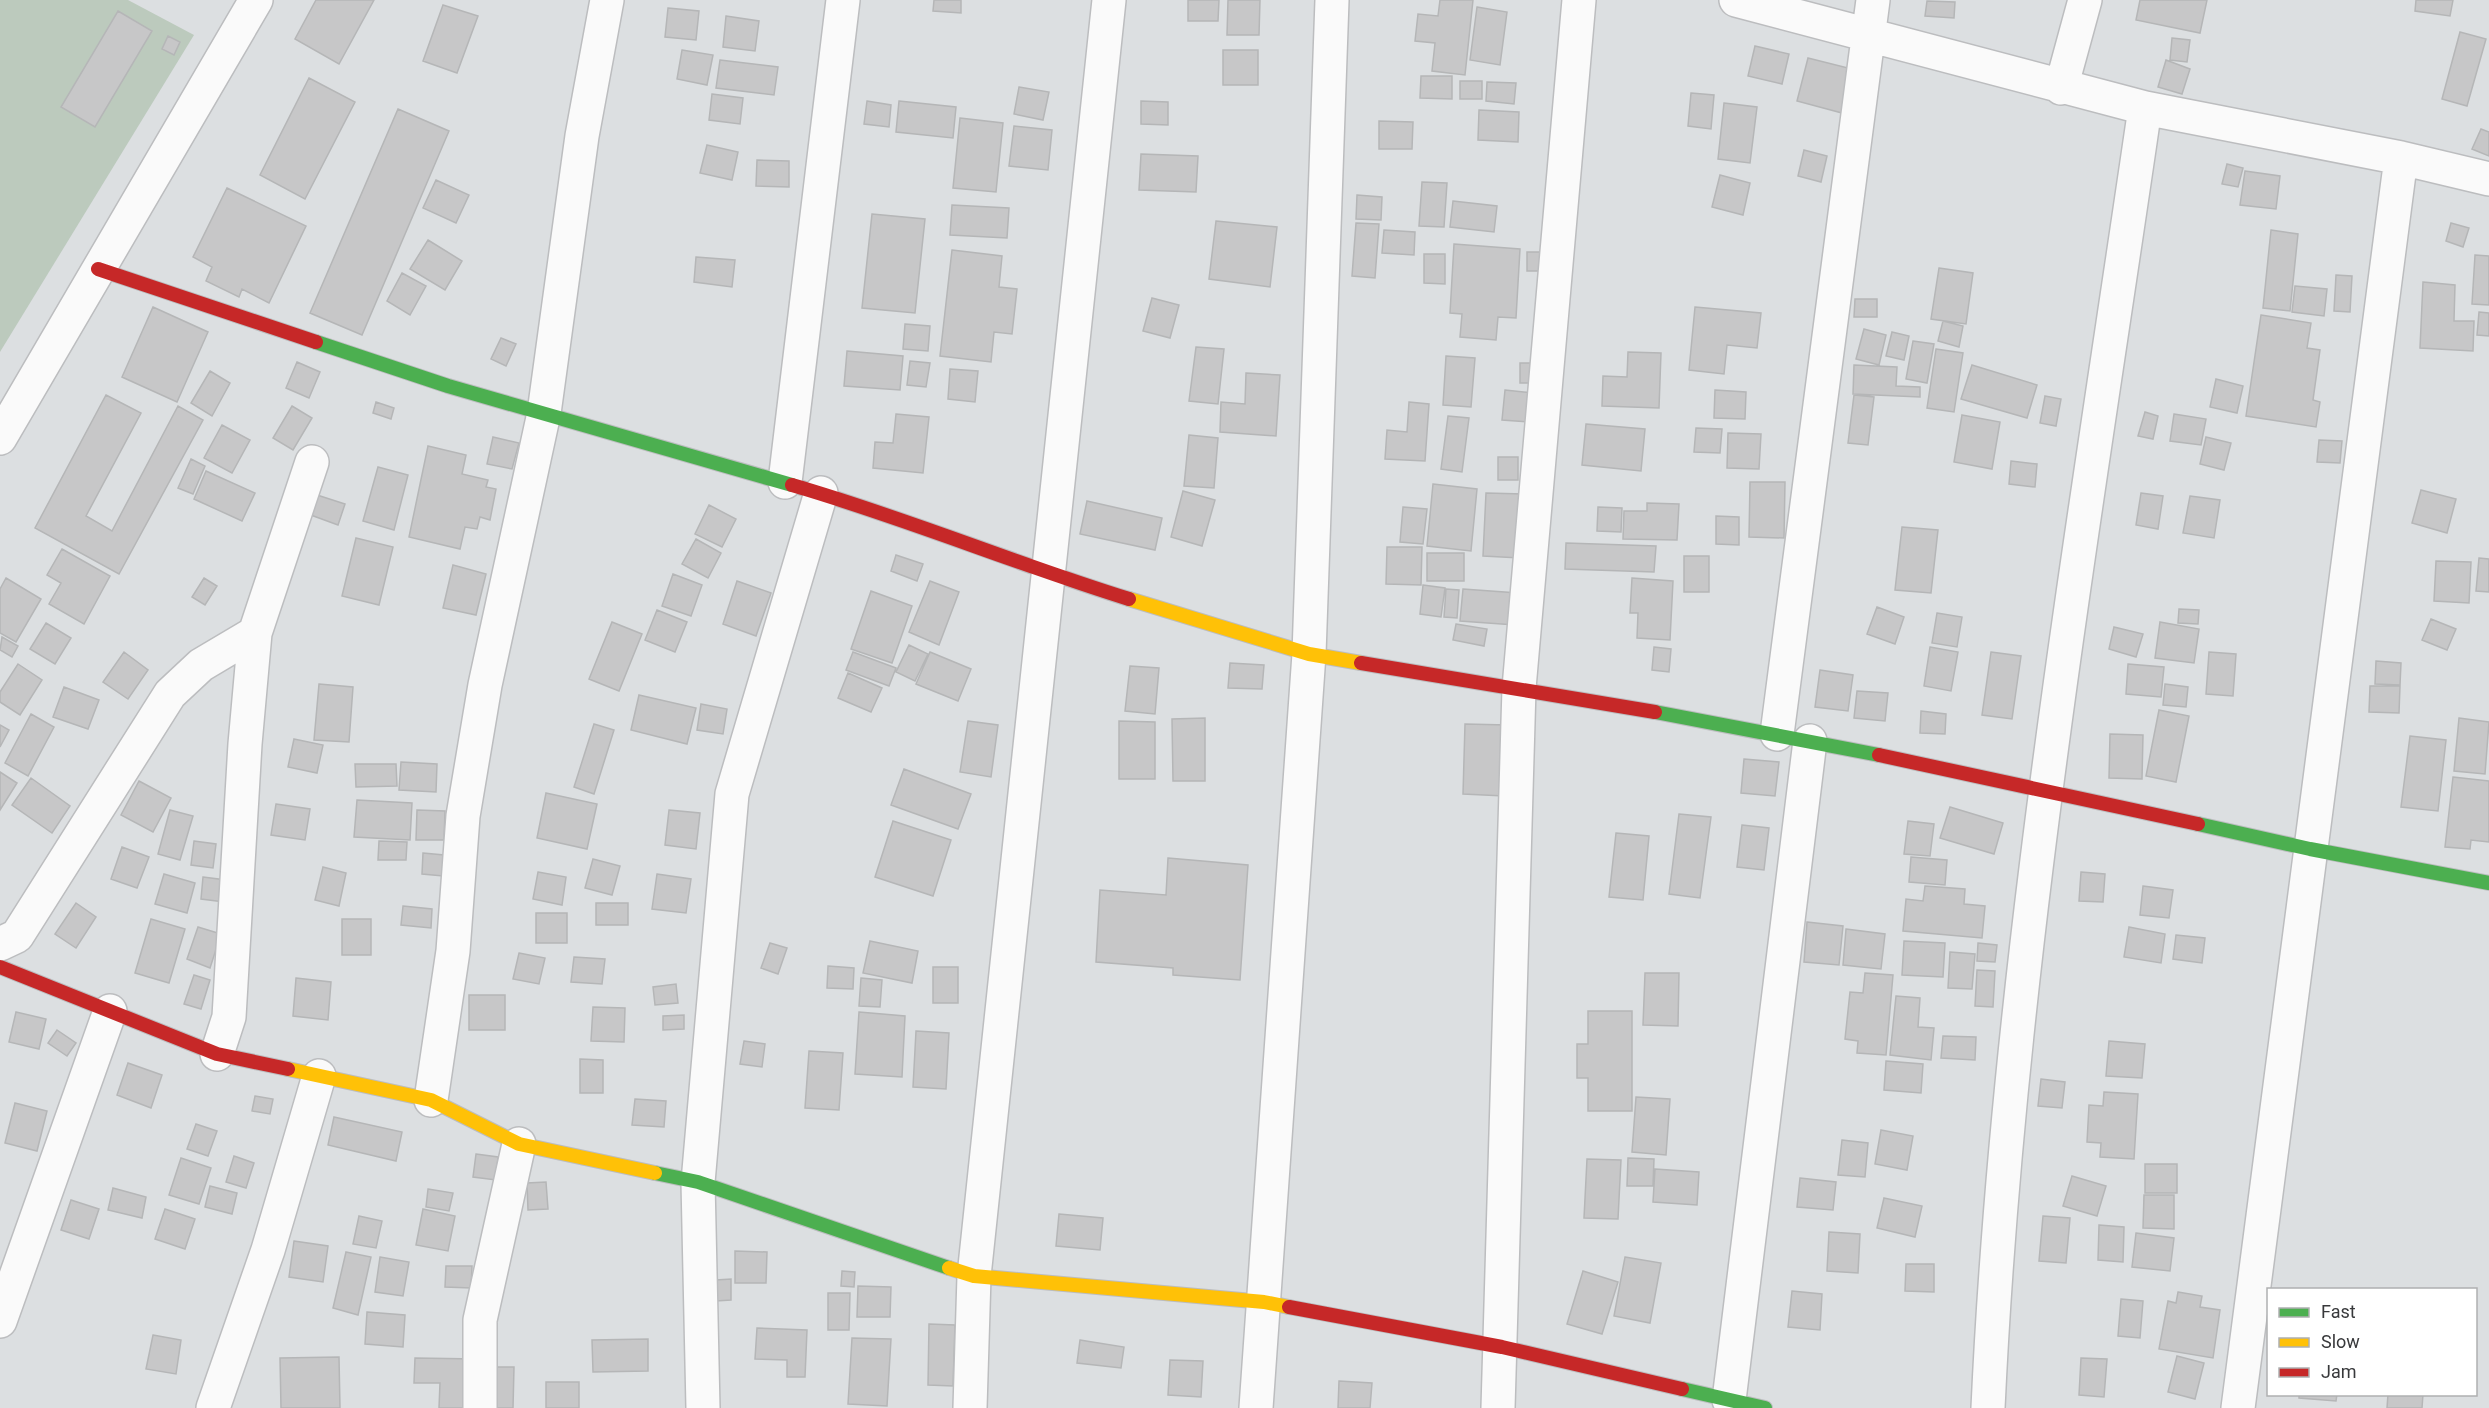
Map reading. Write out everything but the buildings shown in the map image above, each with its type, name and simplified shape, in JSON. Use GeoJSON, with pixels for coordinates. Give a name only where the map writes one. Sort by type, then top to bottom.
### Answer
{"type":"FeatureCollection","features":[{"type":"Feature","properties":{"kind":"street"},"geometry":{"type":"LineString","coordinates":[[0,438],[256,0]]}},
{"type":"Feature","properties":{"kind":"street"},"geometry":{"type":"LineString","coordinates":[[431,1100],[453,951],[463,816],[481,707],[544,413],[582,136],[607,0]]}},
{"type":"Feature","properties":{"kind":"street"},"geometry":{"type":"LineString","coordinates":[[785,482],[843,0]]}},
{"type":"Feature","properties":{"kind":"street"},"geometry":{"type":"LineString","coordinates":[[970,1408],[974,1276],[1109,0]]}},
{"type":"Feature","properties":{"kind":"street"},"geometry":{"type":"LineString","coordinates":[[1256,1408],[1309,654],[1332,0]]}},
{"type":"Feature","properties":{"kind":"street"},"geometry":{"type":"LineString","coordinates":[[1498,1408],[1502,1347],[1519,688],[1579,0]]}},
{"type":"Feature","properties":{"kind":"street"},"geometry":{"type":"LineString","coordinates":[[1736,0],[2145,108],[2401,158],[2489,179]]}},
{"type":"Feature","properties":{"kind":"street"},"geometry":{"type":"LineString","coordinates":[[1777,734],[1873,0]]}},
{"type":"Feature","properties":{"kind":"street"},"geometry":{"type":"LineString","coordinates":[[2061,87],[2085,0]]}},
{"type":"Feature","properties":{"kind":"street"},"geometry":{"type":"LineString","coordinates":[[1988,1408],[1993,1291],[2012,1090],[2045,789],[2145,108]]}},
{"type":"Feature","properties":{"kind":"street"},"geometry":{"type":"LineString","coordinates":[[2238,1408],[2401,158]]}},
{"type":"Feature","properties":{"kind":"street"},"geometry":{"type":"LineString","coordinates":[[98,268],[448,386],[821,493],[1048,574],[1309,654],[1519,688],[1777,734],[2045,789],[2310,849],[2489,883]]}},
{"type":"Feature","properties":{"kind":"street"},"geometry":{"type":"LineString","coordinates":[[217,1054],[229,1017],[245,744],[255,633],[312,462]]}},
{"type":"Feature","properties":{"kind":"street"},"geometry":{"type":"LineString","coordinates":[[703,1408],[698,1182],[732,794],[821,493]]}},
{"type":"Feature","properties":{"kind":"street"},"geometry":{"type":"LineString","coordinates":[[0,944],[17,936],[170,694],[201,665],[255,633]]}},
{"type":"Feature","properties":{"kind":"street"},"geometry":{"type":"LineString","coordinates":[[1729,1400],[1810,741]]}},
{"type":"Feature","properties":{"kind":"street"},"geometry":{"type":"LineString","coordinates":[[0,967],[217,1054],[431,1100],[519,1144],[698,1182],[974,1276],[1264,1302],[1502,1347],[1765,1408]]}},
{"type":"Feature","properties":{"kind":"street"},"geometry":{"type":"LineString","coordinates":[[0,1322],[110,1011]]}},
{"type":"Feature","properties":{"kind":"street"},"geometry":{"type":"LineString","coordinates":[[213,1408],[268,1250],[319,1076]]}},
{"type":"Feature","properties":{"kind":"street"},"geometry":{"type":"LineString","coordinates":[[480,1408],[480,1320],[519,1144]]}},
{"type":"Feature","properties":{"kind":"green space"},"geometry":{"type":"Polygon","coordinates":[[[0,0],[128,0],[194,35],[0,352],[0,0]]]}},
{"type":"Feature","properties":{"kind":"traffic: fast"},"geometry":{"type":"LineString","coordinates":[[316,342],[448,386],[792,485]]}},
{"type":"Feature","properties":{"kind":"traffic: fast"},"geometry":{"type":"LineString","coordinates":[[1655,712],[1879,755]]}},
{"type":"Feature","properties":{"kind":"traffic: fast"},"geometry":{"type":"LineString","coordinates":[[2198,824],[2310,849],[2489,883]]}},
{"type":"Feature","properties":{"kind":"traffic: fast"},"geometry":{"type":"LineString","coordinates":[[655,1173],[698,1182],[949,1268]]}},
{"type":"Feature","properties":{"kind":"traffic: fast"},"geometry":{"type":"LineString","coordinates":[[1682,1389],[1765,1408]]}},
{"type":"Feature","properties":{"kind":"traffic: slow"},"geometry":{"type":"LineString","coordinates":[[1129,599],[1309,654],[1361,663]]}},
{"type":"Feature","properties":{"kind":"traffic: slow"},"geometry":{"type":"LineString","coordinates":[[288,1069],[431,1100],[519,1144],[655,1173]]}},
{"type":"Feature","properties":{"kind":"traffic: slow"},"geometry":{"type":"LineString","coordinates":[[949,1268],[974,1276],[1264,1302],[1289,1307]]}},
{"type":"Feature","properties":{"kind":"traffic: jam"},"geometry":{"type":"LineString","coordinates":[[98,269],[316,342]]}},
{"type":"Feature","properties":{"kind":"traffic: jam"},"geometry":{"type":"LineString","coordinates":[[792,485],[1129,599]]}},
{"type":"Feature","properties":{"kind":"traffic: jam"},"geometry":{"type":"LineString","coordinates":[[1361,663],[1655,712]]}},
{"type":"Feature","properties":{"kind":"traffic: jam"},"geometry":{"type":"LineString","coordinates":[[1879,755],[2198,824]]}},
{"type":"Feature","properties":{"kind":"traffic: jam"},"geometry":{"type":"LineString","coordinates":[[0,967],[217,1054],[288,1069]]}},
{"type":"Feature","properties":{"kind":"traffic: jam"},"geometry":{"type":"LineString","coordinates":[[1289,1307],[1502,1347],[1682,1389]]}}]}
